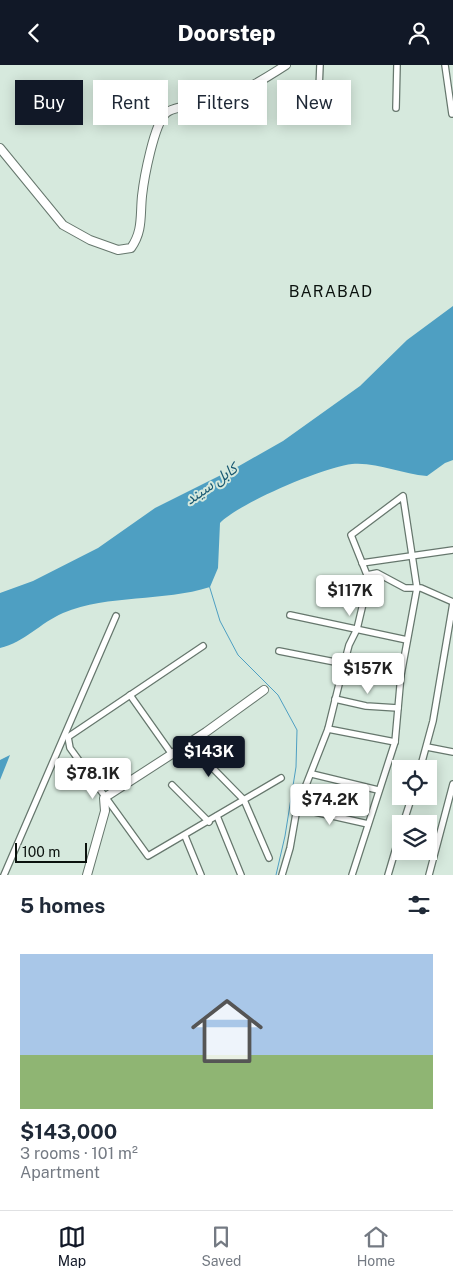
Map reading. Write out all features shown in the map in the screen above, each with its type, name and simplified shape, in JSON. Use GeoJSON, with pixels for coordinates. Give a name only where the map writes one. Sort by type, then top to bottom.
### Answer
{"type":"FeatureCollection","features":[{"type":"Feature","properties":{"kind":"street"},"geometry":{"type":"LineString","coordinates":[[0,149],[63,225],[90,240],[118,250],[131,247],[138,239],[141,224],[142,195],[154,134],[159,120],[168,111],[204,105],[234,95],[286,65]]}},
{"type":"Feature","properties":{"kind":"street"},"geometry":{"type":"LineString","coordinates":[[319,80],[320,65]]}},
{"type":"Feature","properties":{"kind":"street"},"geometry":{"type":"LineString","coordinates":[[396,108],[397,65]]}},
{"type":"Feature","properties":{"kind":"street"},"geometry":{"type":"LineString","coordinates":[[444,65],[452,114]]}},
{"type":"Feature","properties":{"kind":"street"},"geometry":{"type":"LineString","coordinates":[[282,875],[290,848],[297,808],[312,774],[328,729],[349,645],[357,629],[367,575],[351,535],[403,496],[417,588],[407,640],[395,742],[352,875]]}},
{"type":"Feature","properties":{"kind":"street"},"geometry":{"type":"LineString","coordinates":[[362,563],[453,550]]}},
{"type":"Feature","properties":{"kind":"street"},"geometry":{"type":"LineString","coordinates":[[367,575],[377,573],[405,588],[417,588],[453,603],[427,747],[423,760]]}},
{"type":"Feature","properties":{"kind":"street"},"geometry":{"type":"LineString","coordinates":[[290,615],[407,640]]}},
{"type":"Feature","properties":{"kind":"street"},"geometry":{"type":"LineString","coordinates":[[4,875],[116,616]]}},
{"type":"Feature","properties":{"kind":"street"},"geometry":{"type":"LineString","coordinates":[[203,646],[68,737],[70,748],[104,798],[148,856],[209,822],[217,815],[281,778]]}},
{"type":"Feature","properties":{"kind":"street"},"geometry":{"type":"LineString","coordinates":[[279,651],[402,675]]}},
{"type":"Feature","properties":{"kind":"street"},"geometry":{"type":"LineString","coordinates":[[104,798],[264,690]]}},
{"type":"Feature","properties":{"kind":"street"},"geometry":{"type":"LineString","coordinates":[[130,695],[171,753]]}},
{"type":"Feature","properties":{"kind":"street"},"geometry":{"type":"LineString","coordinates":[[335,699],[366,706],[398,708]]}},
{"type":"Feature","properties":{"kind":"street"},"geometry":{"type":"LineString","coordinates":[[328,729],[395,742]]}},
{"type":"Feature","properties":{"kind":"street"},"geometry":{"type":"LineString","coordinates":[[188,743],[244,799],[268,858]]}},
{"type":"Feature","properties":{"kind":"street"},"geometry":{"type":"LineString","coordinates":[[427,747],[453,752]]}},
{"type":"Feature","properties":{"kind":"street"},"geometry":{"type":"LineString","coordinates":[[312,774],[378,790]]}},
{"type":"Feature","properties":{"kind":"street"},"geometry":{"type":"LineString","coordinates":[[429,875],[453,784]]}},
{"type":"Feature","properties":{"kind":"street"},"geometry":{"type":"LineString","coordinates":[[172,785],[209,822]]}},
{"type":"Feature","properties":{"kind":"street"},"geometry":{"type":"LineString","coordinates":[[87,875],[105,811],[104,798]]}},
{"type":"Feature","properties":{"kind":"street"},"geometry":{"type":"LineString","coordinates":[[297,808],[368,825]]}},
{"type":"Feature","properties":{"kind":"street"},"geometry":{"type":"LineString","coordinates":[[217,815],[241,875]]}},
{"type":"Feature","properties":{"kind":"street"},"geometry":{"type":"LineString","coordinates":[[185,836],[201,875]]}},
{"type":"Feature","properties":{"kind":"street"},"geometry":{"type":"LineString","coordinates":[[388,875],[392,860]]}},
{"type":"Feature","properties":{"kind":"water","name":"کابل سيند"},"geometry":{"type":"Polygon","coordinates":[[[453,306],[453,460],[445,463],[427,476],[380,466],[352,464],[322,472],[283,487],[245,506],[220,523],[218,568],[210,587],[174,595],[117,600],[81,607],[55,617],[25,637],[0,648],[0,593],[33,581],[98,548],[155,508],[239,466],[283,441],[360,386],[407,340],[453,306]]]}},
{"type":"Feature","properties":{"kind":"water"},"geometry":{"type":"Polygon","coordinates":[[[10,755],[0,780],[0,760],[10,755]]]}},
{"type":"Feature","properties":{"kind":"waterway"},"geometry":{"type":"LineString","coordinates":[[209,585],[220,621],[238,655],[278,695],[297,730],[296,767],[285,836],[276,875]]}},
{"type":"Feature","properties":{"kind":"district","name":"BARABAD"},"geometry":{"type":"Point","coordinates":[331,291]}}]}
